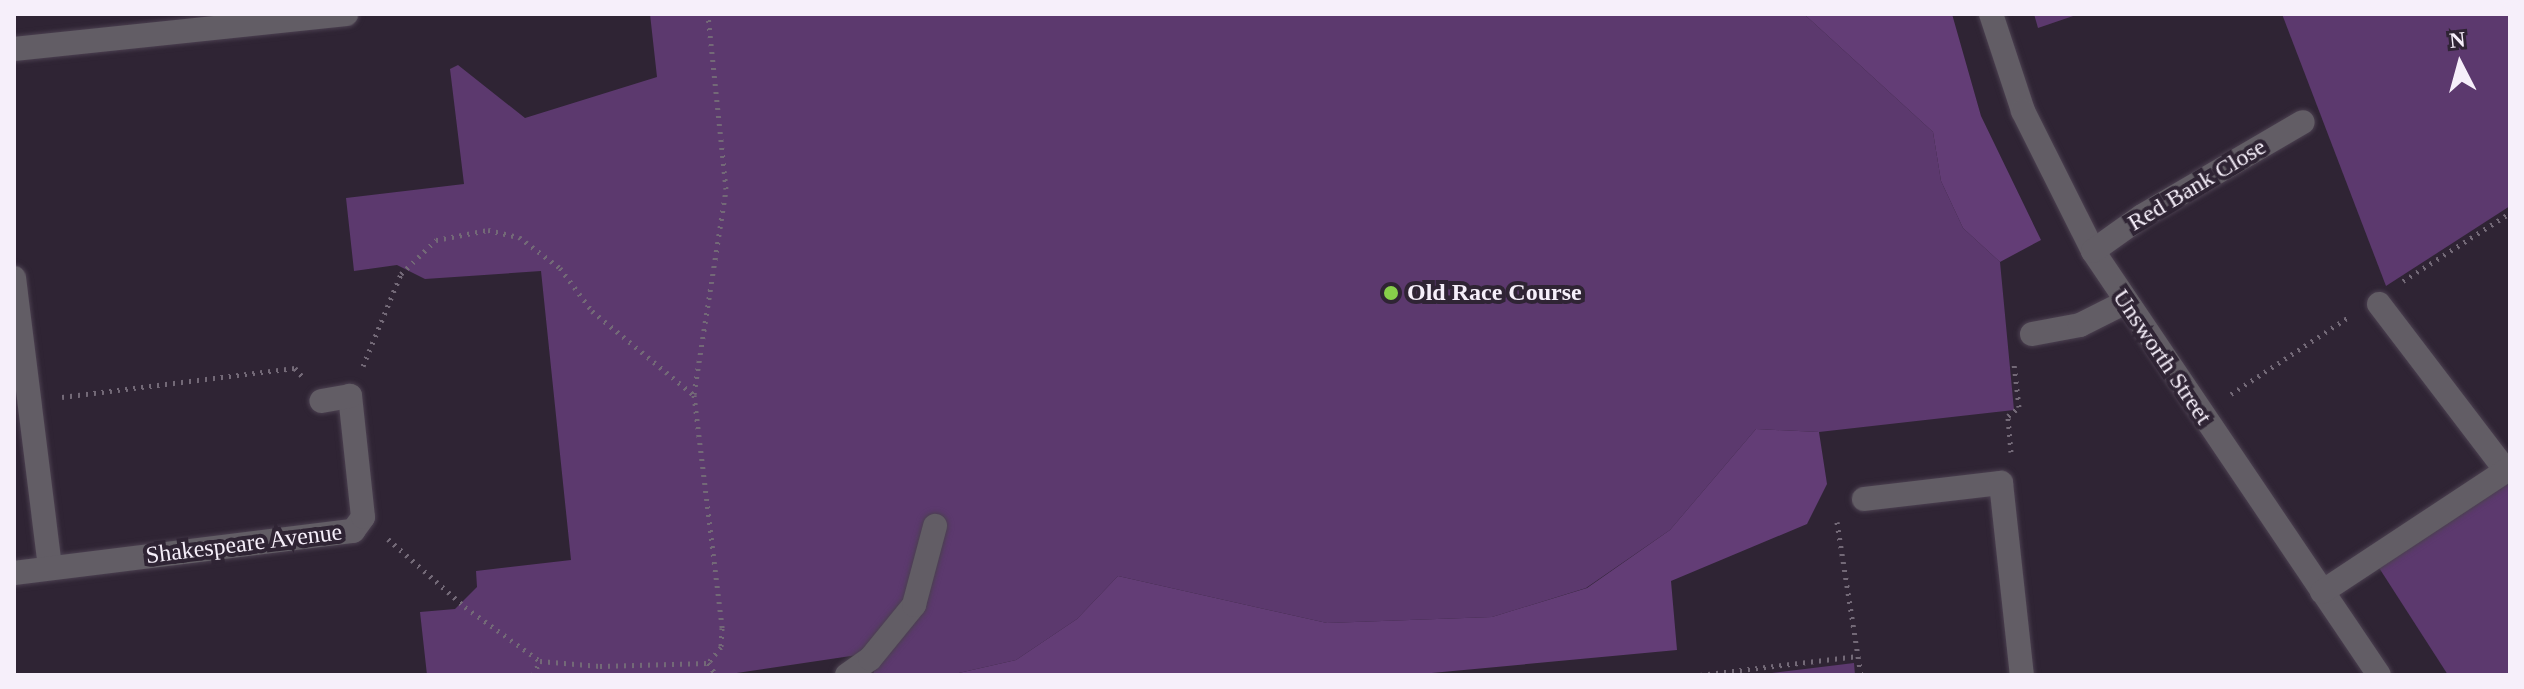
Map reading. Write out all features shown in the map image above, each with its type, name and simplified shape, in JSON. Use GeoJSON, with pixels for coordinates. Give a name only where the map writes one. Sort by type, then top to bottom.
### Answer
{"type":"FeatureCollection","features":[{"type":"Feature","properties":{"kind":"street"},"geometry":{"type":"LineString","coordinates":[[14,49],[346,14]]}},
{"type":"Feature","properties":{"kind":"street","name":"Unsworth Street"},"geometry":{"type":"LineString","coordinates":[[1991,14],[2023,111],[2061,196],[2093,251],[2124,303],[2379,675]]}},
{"type":"Feature","properties":{"kind":"street","name":"Red Bank Close"},"geometry":{"type":"LineString","coordinates":[[2093,251],[2142,216],[2303,122]]}},
{"type":"Feature","properties":{"kind":"street"},"geometry":{"type":"LineString","coordinates":[[14,278],[50,568]]}},
{"type":"Feature","properties":{"kind":"street"},"geometry":{"type":"LineString","coordinates":[[2032,334],[2080,325],[2124,303]]}},
{"type":"Feature","properties":{"kind":"street"},"geometry":{"type":"LineString","coordinates":[[2322,592],[2508,469],[2379,304]]}},
{"type":"Feature","properties":{"kind":"street"},"geometry":{"type":"LineString","coordinates":[[321,401],[350,396]]}},
{"type":"Feature","properties":{"kind":"street","name":"Shakespeare Avenue"},"geometry":{"type":"LineString","coordinates":[[14,573],[353,531],[363,517],[350,396]]}},
{"type":"Feature","properties":{"kind":"street"},"geometry":{"type":"LineString","coordinates":[[1864,499],[2001,483],[2022,675]]}},
{"type":"Feature","properties":{"kind":"street"},"geometry":{"type":"LineString","coordinates":[[847,675],[870,659],[914,605],[935,526]]}},
{"type":"Feature","properties":{"kind":"path"},"geometry":{"type":"LineString","coordinates":[[363,517],[465,607],[540,661],[600,666],[708,663],[721,647],[722,628],[694,395],[726,189],[708,14]]}},
{"type":"Feature","properties":{"kind":"path"},"geometry":{"type":"LineString","coordinates":[[2200,415],[2366,305],[2379,304],[2396,285],[2510,213]]}},
{"type":"Feature","properties":{"kind":"path"},"geometry":{"type":"LineString","coordinates":[[350,396],[401,274],[417,254],[436,240],[488,230],[519,237],[560,268],[592,311],[694,395]]}},
{"type":"Feature","properties":{"kind":"path"},"geometry":{"type":"LineString","coordinates":[[2001,483],[2012,459],[2008,416],[2019,407],[2013,357],[2032,334]]}},
{"type":"Feature","properties":{"kind":"path"},"geometry":{"type":"LineString","coordinates":[[29,401],[295,368],[321,401]]}},
{"type":"Feature","properties":{"kind":"path"},"geometry":{"type":"LineString","coordinates":[[1861,675],[1837,521],[1864,499]]}},
{"type":"Feature","properties":{"kind":"path"},"geometry":{"type":"LineString","coordinates":[[1700,675],[1858,656]]}},
{"type":"Feature","properties":{"kind":"path"},"geometry":{"type":"LineString","coordinates":[[533,675],[540,661]]}},
{"type":"Feature","properties":{"kind":"path"},"geometry":{"type":"LineString","coordinates":[[708,663],[716,675]]}},
{"type":"Feature","properties":{"kind":"shaded area"},"geometry":{"type":"Polygon","coordinates":[[[650,14],[1804,14],[1933,132],[1941,181],[1963,228],[2000,262],[2014,410],[1819,432],[1756,429],[1670,530],[1586,588],[1492,617],[1327,623],[1118,576],[1077,619],[1016,660],[950,675],[874,675],[871,653],[723,675],[427,675],[420,612],[455,609],[477,587],[476,571],[571,560],[541,271],[425,279],[397,265],[354,271],[346,198],[464,184],[450,69],[458,65],[525,118],[657,77],[650,14]]]}},
{"type":"Feature","properties":{"kind":"shaded area"},"geometry":{"type":"Polygon","coordinates":[[[1804,14],[1952,14],[1981,116],[2041,240],[2000,262],[1963,228],[1941,181],[1933,132],[1804,14]]]}},
{"type":"Feature","properties":{"kind":"shaded area"},"geometry":{"type":"Polygon","coordinates":[[[2034,14],[2079,14],[2038,28],[2034,14]]]}},
{"type":"Feature","properties":{"kind":"shaded area"},"geometry":{"type":"Polygon","coordinates":[[[2282,14],[2510,14],[2510,206],[2386,286],[2282,14]]]}},
{"type":"Feature","properties":{"kind":"shaded area"},"geometry":{"type":"Polygon","coordinates":[[[1756,429],[1819,432],[1827,484],[1807,524],[1671,581],[1677,650],[1410,675],[950,675],[1016,660],[1077,619],[1118,576],[1327,623],[1492,617],[1587,588],[1670,530],[1756,429]]]}},
{"type":"Feature","properties":{"kind":"shaded area"},"geometry":{"type":"Polygon","coordinates":[[[2510,469],[2510,675],[2448,675],[2374,560],[2510,469]]]}},
{"type":"Feature","properties":{"kind":"shaded area"},"geometry":{"type":"Polygon","coordinates":[[[1854,663],[1855,675],[1756,675],[1854,663]]]}},
{"type":"Feature","properties":{"kind":"place","name":"Old Race Course"},"geometry":{"type":"Point","coordinates":[1391,293]}}]}
